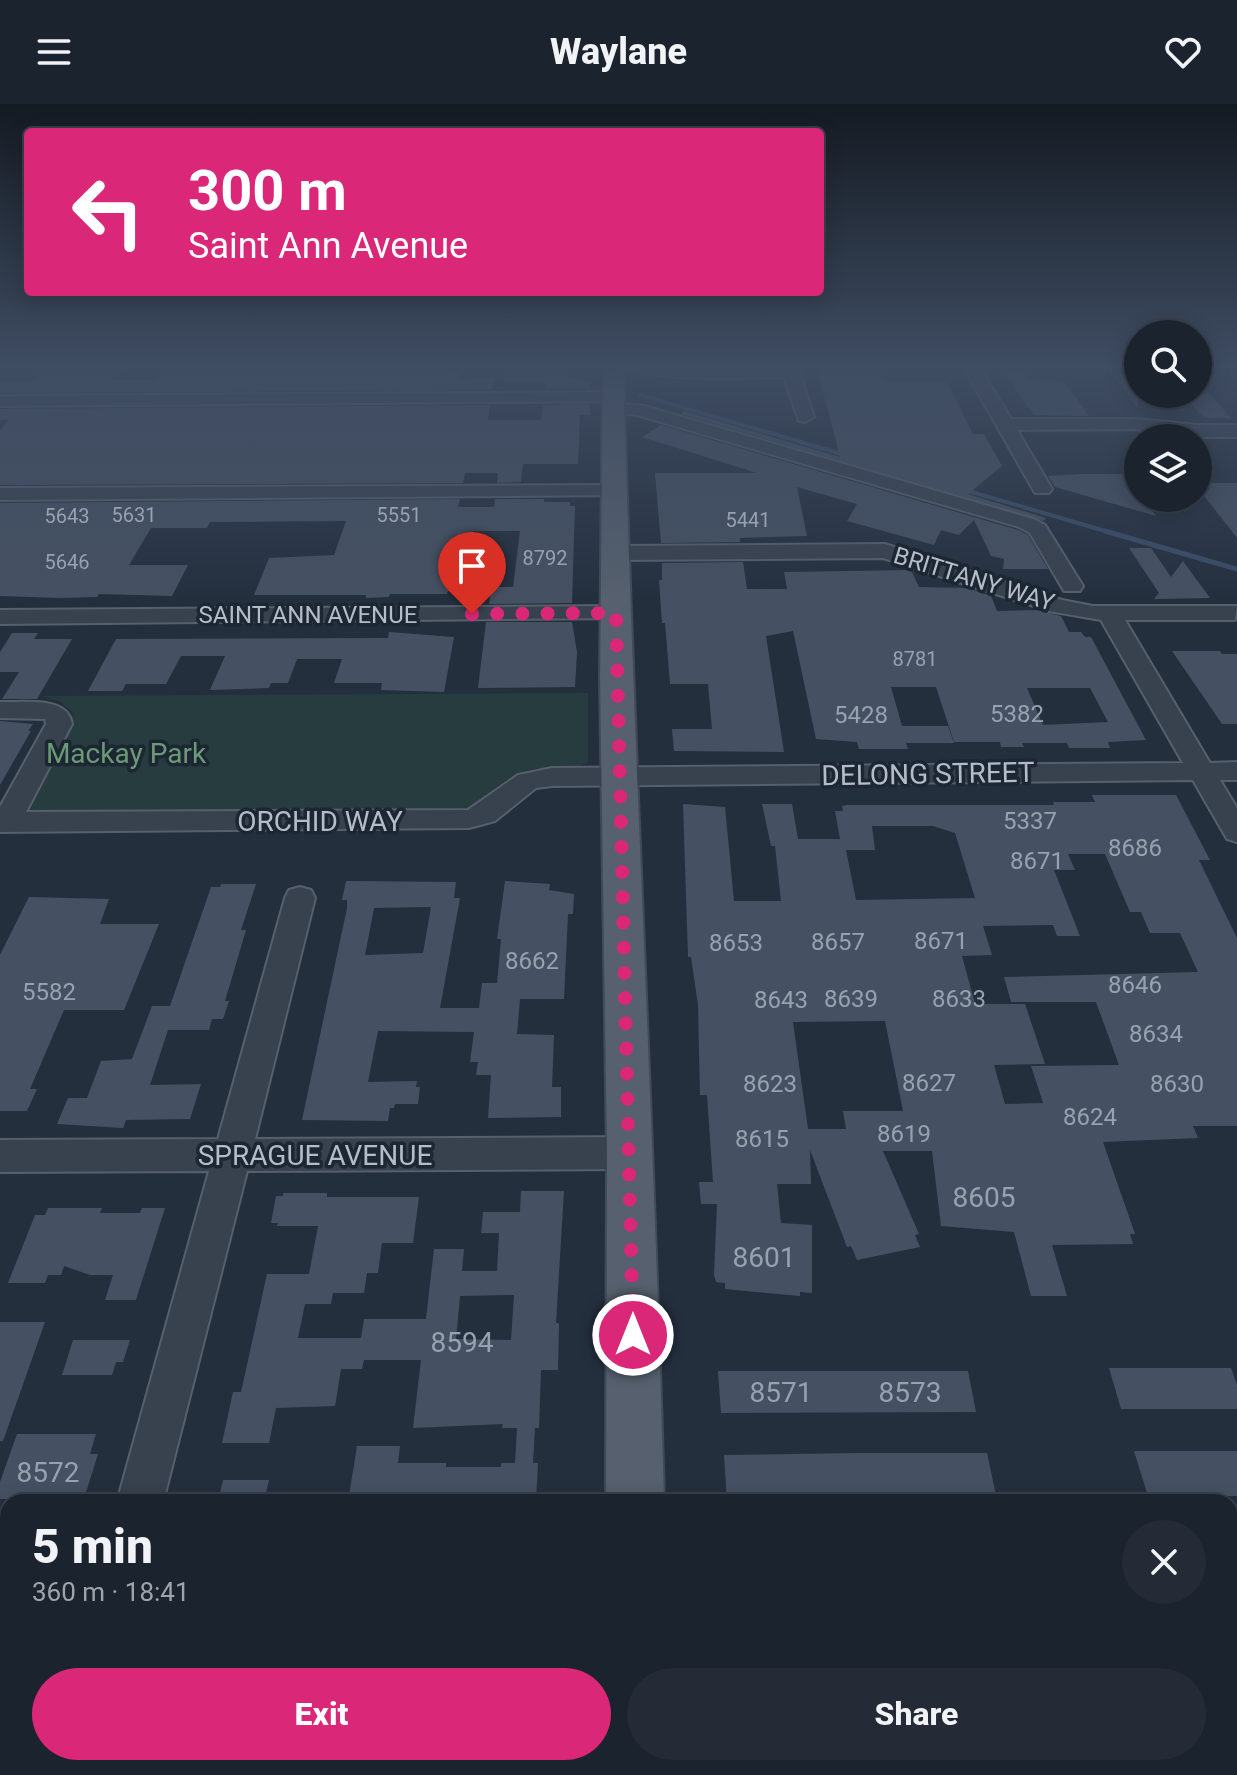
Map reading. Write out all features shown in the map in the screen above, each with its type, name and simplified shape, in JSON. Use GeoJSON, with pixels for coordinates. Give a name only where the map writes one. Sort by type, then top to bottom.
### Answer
{"type":"FeatureCollection","features":[{"type":"Feature","properties":{"kind":"main road"},"geometry":{"type":"LineString","coordinates":[[613,443],[631,1153],[635,1494]]}},
{"type":"Feature","properties":{"kind":"street"},"geometry":{"type":"LineString","coordinates":[[752,443],[1026,523],[1038,529],[1072,586]]}},
{"type":"Feature","properties":{"kind":"street"},"geometry":{"type":"LineString","coordinates":[[1015,443],[1042,489]]}},
{"type":"Feature","properties":{"kind":"street"},"geometry":{"type":"LineString","coordinates":[[0,494],[614,491]]}},
{"type":"Feature","properties":{"kind":"street","name":"BRITTANY WAY"},"geometry":{"type":"LineString","coordinates":[[616,553],[885,551],[1057,606],[1093,613],[1235,613]]}},
{"type":"Feature","properties":{"kind":"street","name":"SAINT ANN AVENUE"},"geometry":{"type":"LineString","coordinates":[[0,617],[616,613]]}},
{"type":"Feature","properties":{"kind":"street"},"geometry":{"type":"LineString","coordinates":[[1109,613],[1237,832]]}},
{"type":"Feature","properties":{"kind":"street","name":"ORCHID WAY"},"geometry":{"type":"LineString","coordinates":[[0,710],[53,712],[59,724],[3,822]]}},
{"type":"Feature","properties":{"kind":"street","name":"DELONG STREET"},"geometry":{"type":"LineString","coordinates":[[620,777],[1237,771]]}},
{"type":"Feature","properties":{"kind":"street","name":"ORCHID WAY"},"geometry":{"type":"LineString","coordinates":[[3,822],[469,819],[485,814],[528,781],[552,777],[620,777]]}},
{"type":"Feature","properties":{"kind":"street"},"geometry":{"type":"LineString","coordinates":[[142,1494],[300,898]]}},
{"type":"Feature","properties":{"kind":"street","name":"SPRAGUE AVENUE"},"geometry":{"type":"LineString","coordinates":[[0,1156],[631,1153]]}},
{"type":"Feature","properties":{"kind":"green space","name":"Mackay Park"},"geometry":{"type":"Polygon","coordinates":[[[588,693],[588,762],[580,766],[523,771],[508,779],[482,802],[464,809],[23,812],[74,714],[61,702],[42,696],[588,693]]]}},
{"type":"Feature","properties":{"kind":"building"},"geometry":{"type":"Polygon","coordinates":[[[0,443],[579,443],[578,464],[523,464],[521,482],[497,483],[498,473],[465,473],[463,483],[0,485],[0,443]]]}},
{"type":"Feature","properties":{"kind":"building"},"geometry":{"type":"Polygon","coordinates":[[[661,443],[722,443],[1018,530],[1028,535],[1048,569],[1003,569],[1004,559],[991,556],[974,520],[959,535],[941,530],[934,545],[847,521],[857,504],[797,487],[807,536],[740,538],[740,542],[661,543],[655,473],[757,473],[661,443]]]}},
{"type":"Feature","properties":{"kind":"building"},"geometry":{"type":"Polygon","coordinates":[[[779,443],[792,443],[840,457],[836,443],[989,443],[1002,466],[968,494],[1046,518],[1043,521],[779,443]]]}},
{"type":"Feature","properties":{"kind":"building"},"geometry":{"type":"Polygon","coordinates":[[[1124,474],[1124,507],[1055,487],[1048,476],[1124,474]]]}},
{"type":"Feature","properties":{"kind":"building"},"geometry":{"type":"Polygon","coordinates":[[[1212,483],[1237,483],[1237,538],[1212,506],[1212,483]]]}},
{"type":"Feature","properties":{"kind":"building"},"geometry":{"type":"Polygon","coordinates":[[[460,499],[458,507],[494,507],[495,499],[544,499],[544,502],[570,502],[570,506],[575,506],[572,603],[489,604],[491,587],[513,587],[520,531],[473,531],[470,541],[464,541],[456,591],[448,591],[447,594],[390,594],[389,597],[366,598],[366,595],[254,595],[269,558],[334,555],[346,521],[210,522],[207,528],[151,528],[129,565],[188,565],[172,596],[0,596],[0,503],[460,499]]]}},
{"type":"Feature","properties":{"kind":"building"},"geometry":{"type":"Polygon","coordinates":[[[1129,548],[1151,548],[1171,577],[1183,561],[1210,598],[1154,599],[1159,593],[1129,548]]]}},
{"type":"Feature","properties":{"kind":"building"},"geometry":{"type":"Polygon","coordinates":[[[743,562],[747,589],[787,589],[784,572],[911,570],[919,587],[968,588],[991,596],[997,611],[1037,610],[1061,616],[1069,632],[1081,632],[1085,637],[1091,637],[1146,740],[1108,742],[1110,748],[1069,748],[1067,743],[1022,743],[1024,747],[1001,747],[1000,742],[954,742],[936,687],[891,687],[902,726],[948,726],[954,743],[906,743],[908,749],[859,749],[857,742],[816,739],[793,631],[766,636],[784,752],[674,751],[672,729],[712,729],[708,684],[670,684],[659,580],[662,580],[662,563],[743,562]],[[1027,688],[1043,725],[1108,722],[1090,688],[1027,688]]]}},
{"type":"Feature","properties":{"kind":"building"},"geometry":{"type":"Polygon","coordinates":[[[486,622],[572,622],[577,652],[575,687],[478,688],[486,622]]]}},
{"type":"Feature","properties":{"kind":"building"},"geometry":{"type":"Polygon","coordinates":[[[389,632],[454,637],[444,692],[381,690],[382,683],[334,683],[342,659],[297,659],[288,683],[271,683],[269,688],[210,690],[225,656],[181,656],[166,684],[126,684],[122,691],[88,691],[116,639],[388,638],[389,632]]]}},
{"type":"Feature","properties":{"kind":"building"},"geometry":{"type":"Polygon","coordinates":[[[12,633],[38,633],[34,639],[72,639],[37,699],[2,699],[19,672],[0,672],[0,652],[12,633]]]}},
{"type":"Feature","properties":{"kind":"building"},"geometry":{"type":"Polygon","coordinates":[[[1172,651],[1237,654],[1237,724],[1222,724],[1172,651]]]}},
{"type":"Feature","properties":{"kind":"building"},"geometry":{"type":"Polygon","coordinates":[[[0,721],[33,724],[0,785],[0,721]]]}},
{"type":"Feature","properties":{"kind":"building"},"geometry":{"type":"Polygon","coordinates":[[[1092,795],[1176,795],[1210,860],[1199,860],[1237,938],[1237,1126],[1193,1126],[1198,1138],[1103,1142],[1135,1234],[1130,1234],[1133,1244],[1052,1245],[1067,1296],[1031,1296],[1014,1232],[941,1226],[932,1151],[883,1151],[919,1234],[915,1235],[920,1247],[857,1260],[851,1246],[847,1247],[810,1150],[811,1184],[777,1184],[781,1223],[812,1225],[812,1293],[800,1292],[800,1296],[725,1289],[725,1283],[716,1282],[714,1275],[717,1204],[701,1204],[699,1182],[713,1182],[707,1095],[700,1095],[698,1005],[691,957],[688,957],[683,804],[725,807],[734,901],[781,901],[775,846],[771,846],[762,804],[792,804],[798,839],[840,839],[835,811],[843,811],[842,806],[847,805],[1054,805],[1053,802],[1095,802],[1092,795]],[[872,826],[875,850],[846,850],[856,900],[975,898],[955,833],[933,826],[872,826]],[[1068,854],[1075,870],[1054,870],[1080,936],[1057,936],[1053,925],[983,926],[992,955],[962,956],[975,1004],[1025,1004],[1045,1064],[994,1065],[1005,1104],[1043,1103],[1031,1066],[1119,1065],[1096,1002],[1011,1002],[1004,977],[1198,972],[1180,933],[1150,933],[1141,912],[1130,912],[1105,854],[1068,854]],[[885,1021],[793,1022],[808,1129],[846,1129],[843,1111],[903,1111],[885,1021]]]}},
{"type":"Feature","properties":{"kind":"building"},"geometry":{"type":"Polygon","coordinates":[[[346,881],[456,882],[454,898],[460,898],[440,1008],[479,1008],[482,983],[497,983],[501,939],[497,939],[505,881],[550,884],[549,890],[574,894],[573,914],[568,914],[564,999],[520,999],[517,1034],[554,1035],[552,1087],[561,1087],[561,1117],[488,1118],[491,1075],[476,1075],[478,1062],[470,1062],[474,1032],[378,1031],[368,1082],[417,1081],[416,1087],[420,1087],[418,1104],[395,1104],[394,1108],[390,1108],[388,1121],[302,1120],[347,908],[347,900],[342,900],[346,881]],[[431,907],[374,908],[365,955],[423,953],[431,907]]]}},
{"type":"Feature","properties":{"kind":"building"},"geometry":{"type":"Polygon","coordinates":[[[221,884],[256,884],[241,930],[246,930],[225,1001],[229,1001],[223,1019],[212,1019],[209,1030],[168,1030],[150,1085],[201,1084],[190,1119],[126,1120],[123,1128],[57,1124],[68,1098],[87,1098],[101,1061],[132,1059],[152,1006],[170,1006],[211,887],[220,887],[221,884]]]}},
{"type":"Feature","properties":{"kind":"building"},"geometry":{"type":"Polygon","coordinates":[[[29,897],[109,899],[100,924],[159,924],[124,1010],[64,1010],[30,1089],[37,1089],[27,1111],[0,1111],[0,955],[29,897]]]}},
{"type":"Feature","properties":{"kind":"building"},"geometry":{"type":"Polygon","coordinates":[[[521,1191],[564,1191],[556,1323],[559,1323],[558,1370],[541,1370],[539,1428],[535,1428],[533,1463],[538,1463],[536,1494],[349,1494],[357,1446],[400,1446],[398,1463],[501,1467],[501,1463],[515,1463],[517,1428],[502,1428],[503,1424],[413,1428],[421,1360],[364,1360],[362,1369],[341,1369],[335,1406],[276,1408],[269,1443],[222,1443],[233,1392],[241,1392],[267,1274],[309,1274],[318,1226],[277,1226],[278,1223],[271,1223],[276,1196],[283,1196],[283,1193],[327,1193],[327,1197],[419,1197],[413,1243],[382,1243],[378,1273],[367,1273],[364,1293],[333,1293],[331,1304],[305,1304],[298,1338],[361,1338],[364,1319],[426,1319],[434,1249],[464,1249],[462,1271],[497,1271],[499,1233],[481,1233],[483,1212],[520,1212],[521,1191]],[[514,1295],[460,1296],[456,1339],[511,1340],[514,1295]]]}},
{"type":"Feature","properties":{"kind":"building"},"geometry":{"type":"Polygon","coordinates":[[[48,1208],[102,1208],[100,1213],[140,1213],[142,1208],[165,1208],[136,1300],[105,1300],[113,1275],[90,1275],[64,1266],[61,1275],[48,1275],[45,1283],[8,1283],[35,1215],[45,1215],[48,1208]]]}},
{"type":"Feature","properties":{"kind":"building"},"geometry":{"type":"Polygon","coordinates":[[[0,1322],[45,1322],[3,1441],[0,1441],[0,1322]]]}},
{"type":"Feature","properties":{"kind":"building"},"geometry":{"type":"Polygon","coordinates":[[[73,1340],[130,1340],[123,1362],[116,1362],[112,1375],[62,1375],[73,1340]]]}},
{"type":"Feature","properties":{"kind":"building"},"geometry":{"type":"Polygon","coordinates":[[[1109,1368],[1231,1368],[1237,1385],[1237,1409],[1121,1409],[1109,1368]]]}},
{"type":"Feature","properties":{"kind":"building"},"geometry":{"type":"Polygon","coordinates":[[[718,1371],[968,1371],[976,1412],[721,1413],[718,1371]]]}},
{"type":"Feature","properties":{"kind":"building"},"geometry":{"type":"Polygon","coordinates":[[[17,1434],[96,1434],[90,1454],[98,1454],[86,1494],[0,1494],[0,1482],[17,1434]]]}},
{"type":"Feature","properties":{"kind":"building"},"geometry":{"type":"Polygon","coordinates":[[[1134,1451],[1237,1451],[1237,1494],[1147,1494],[1134,1451]]]}},
{"type":"Feature","properties":{"kind":"building"},"geometry":{"type":"Polygon","coordinates":[[[987,1453],[996,1494],[726,1494],[724,1455],[987,1453]]]}},
{"type":"Feature","properties":{"kind":"building"},"geometry":{"type":"Polygon","coordinates":[[[223,1480],[269,1480],[266,1494],[220,1494],[223,1480]]]}},
{"type":"Feature","properties":{"kind":"waterway"},"geometry":{"type":"LineString","coordinates":[[804,443],[845,455]]}},
{"type":"Feature","properties":{"kind":"waterway"},"geometry":{"type":"LineString","coordinates":[[965,490],[1112,533]]}},
{"type":"Feature","properties":{"kind":"waterway"},"geometry":{"type":"LineString","coordinates":[[1105,531],[1237,569]]}},
{"type":"Feature","properties":{"kind":"route"},"geometry":{"type":"LineString","coordinates":[[472,614],[616,613],[633,1335]]}}]}
